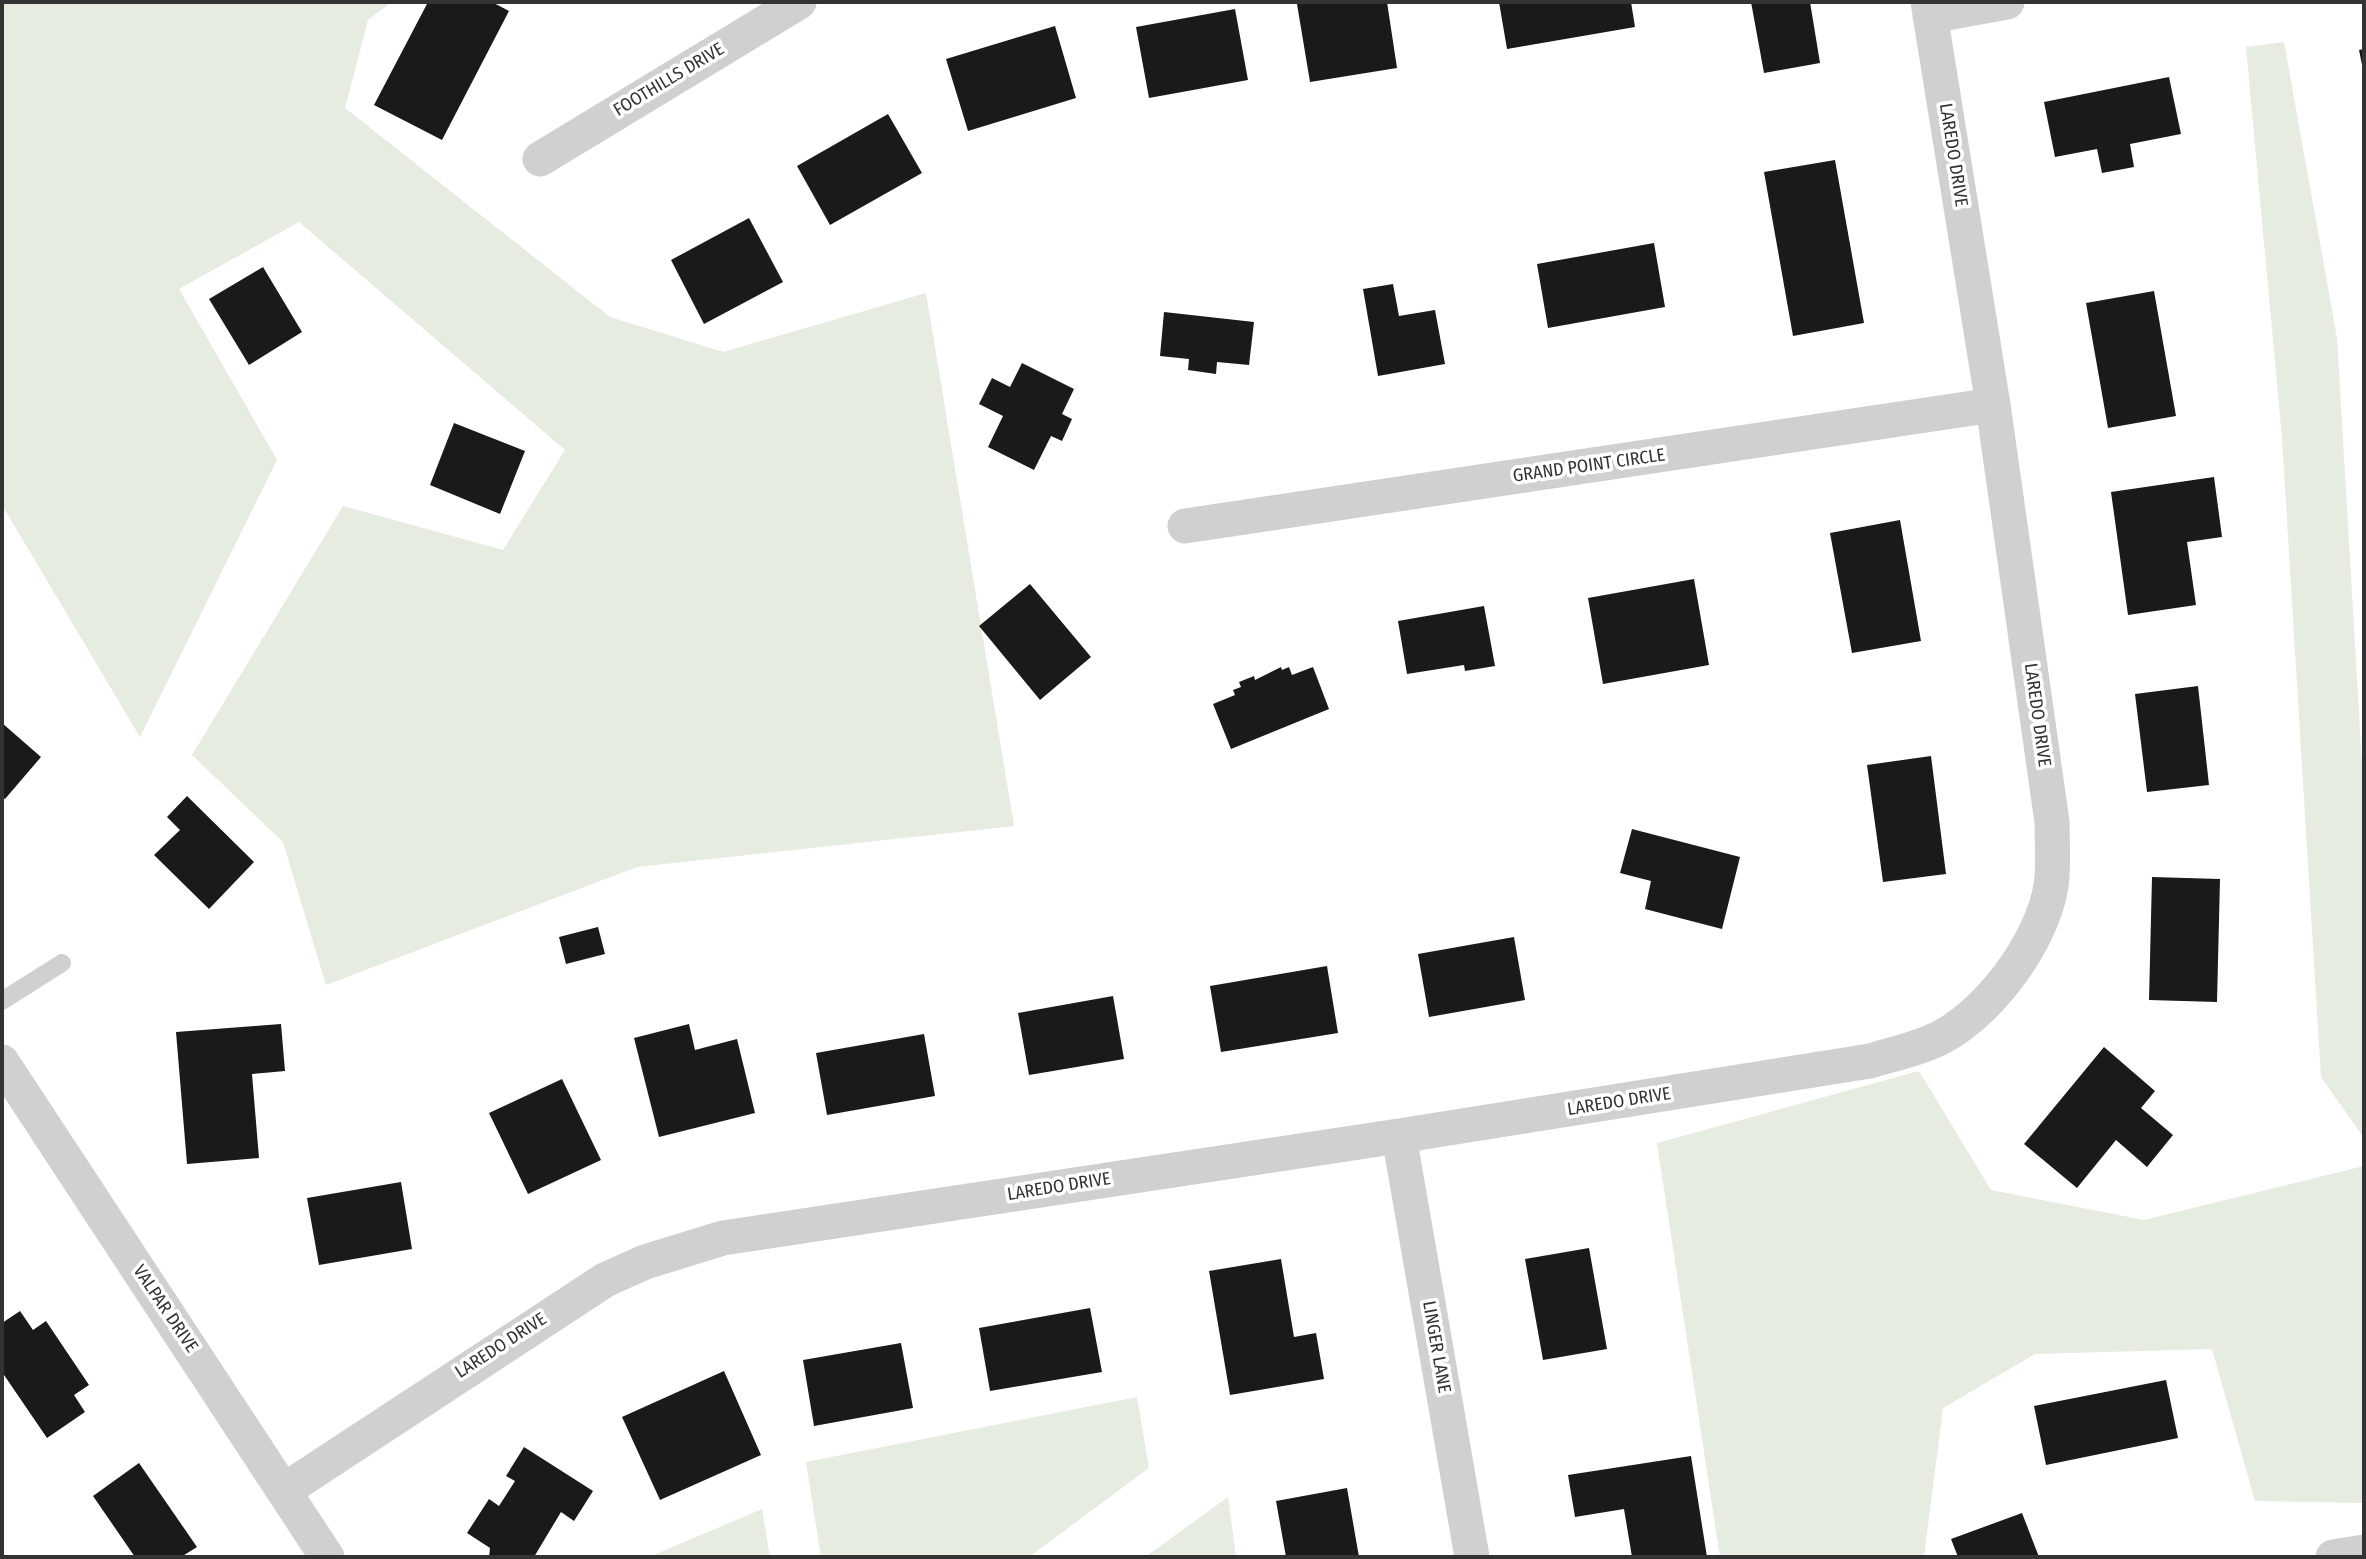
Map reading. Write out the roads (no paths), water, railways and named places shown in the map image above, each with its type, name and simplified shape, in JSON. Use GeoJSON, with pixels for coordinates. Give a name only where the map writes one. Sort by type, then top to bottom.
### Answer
{"type":"FeatureCollection","features":[{"type":"Feature","properties":{"kind":"street","name":"FOOTHILLS DRIVE"},"geometry":{"type":"LineString","coordinates":[[540,159],[799,2]]}},
{"type":"Feature","properties":{"kind":"street"},"geometry":{"type":"LineString","coordinates":[[1929,9],[2007,2]]}},
{"type":"Feature","properties":{"kind":"street","name":"LAREDO DRIVE"},"geometry":{"type":"LineString","coordinates":[[285,1490],[605,1280],[645,1262],[723,1238],[1399,1136],[1870,1061],[1934,1041],[1982,1007],[2011,975],[2035,934],[2051,886],[2052,822],[1993,405],[1929,9]]}},
{"type":"Feature","properties":{"kind":"street","name":"GRAND POINT CIRCLE"},"geometry":{"type":"LineString","coordinates":[[1185,526],[1993,405]]}},
{"type":"Feature","properties":{"kind":"street","name":"VALPAR DRIVE"},"geometry":{"type":"LineString","coordinates":[[2,1062],[327,1557]]}},
{"type":"Feature","properties":{"kind":"street","name":"LINGER LANE"},"geometry":{"type":"LineString","coordinates":[[1399,1136],[1472,1557]]}},
{"type":"Feature","properties":{"kind":"street"},"geometry":{"type":"LineString","coordinates":[[2333,1557],[2364,1552]]}},
{"type":"Feature","properties":{"kind":"lane"},"geometry":{"type":"LineString","coordinates":[[2,1002],[62,963]]}}]}
